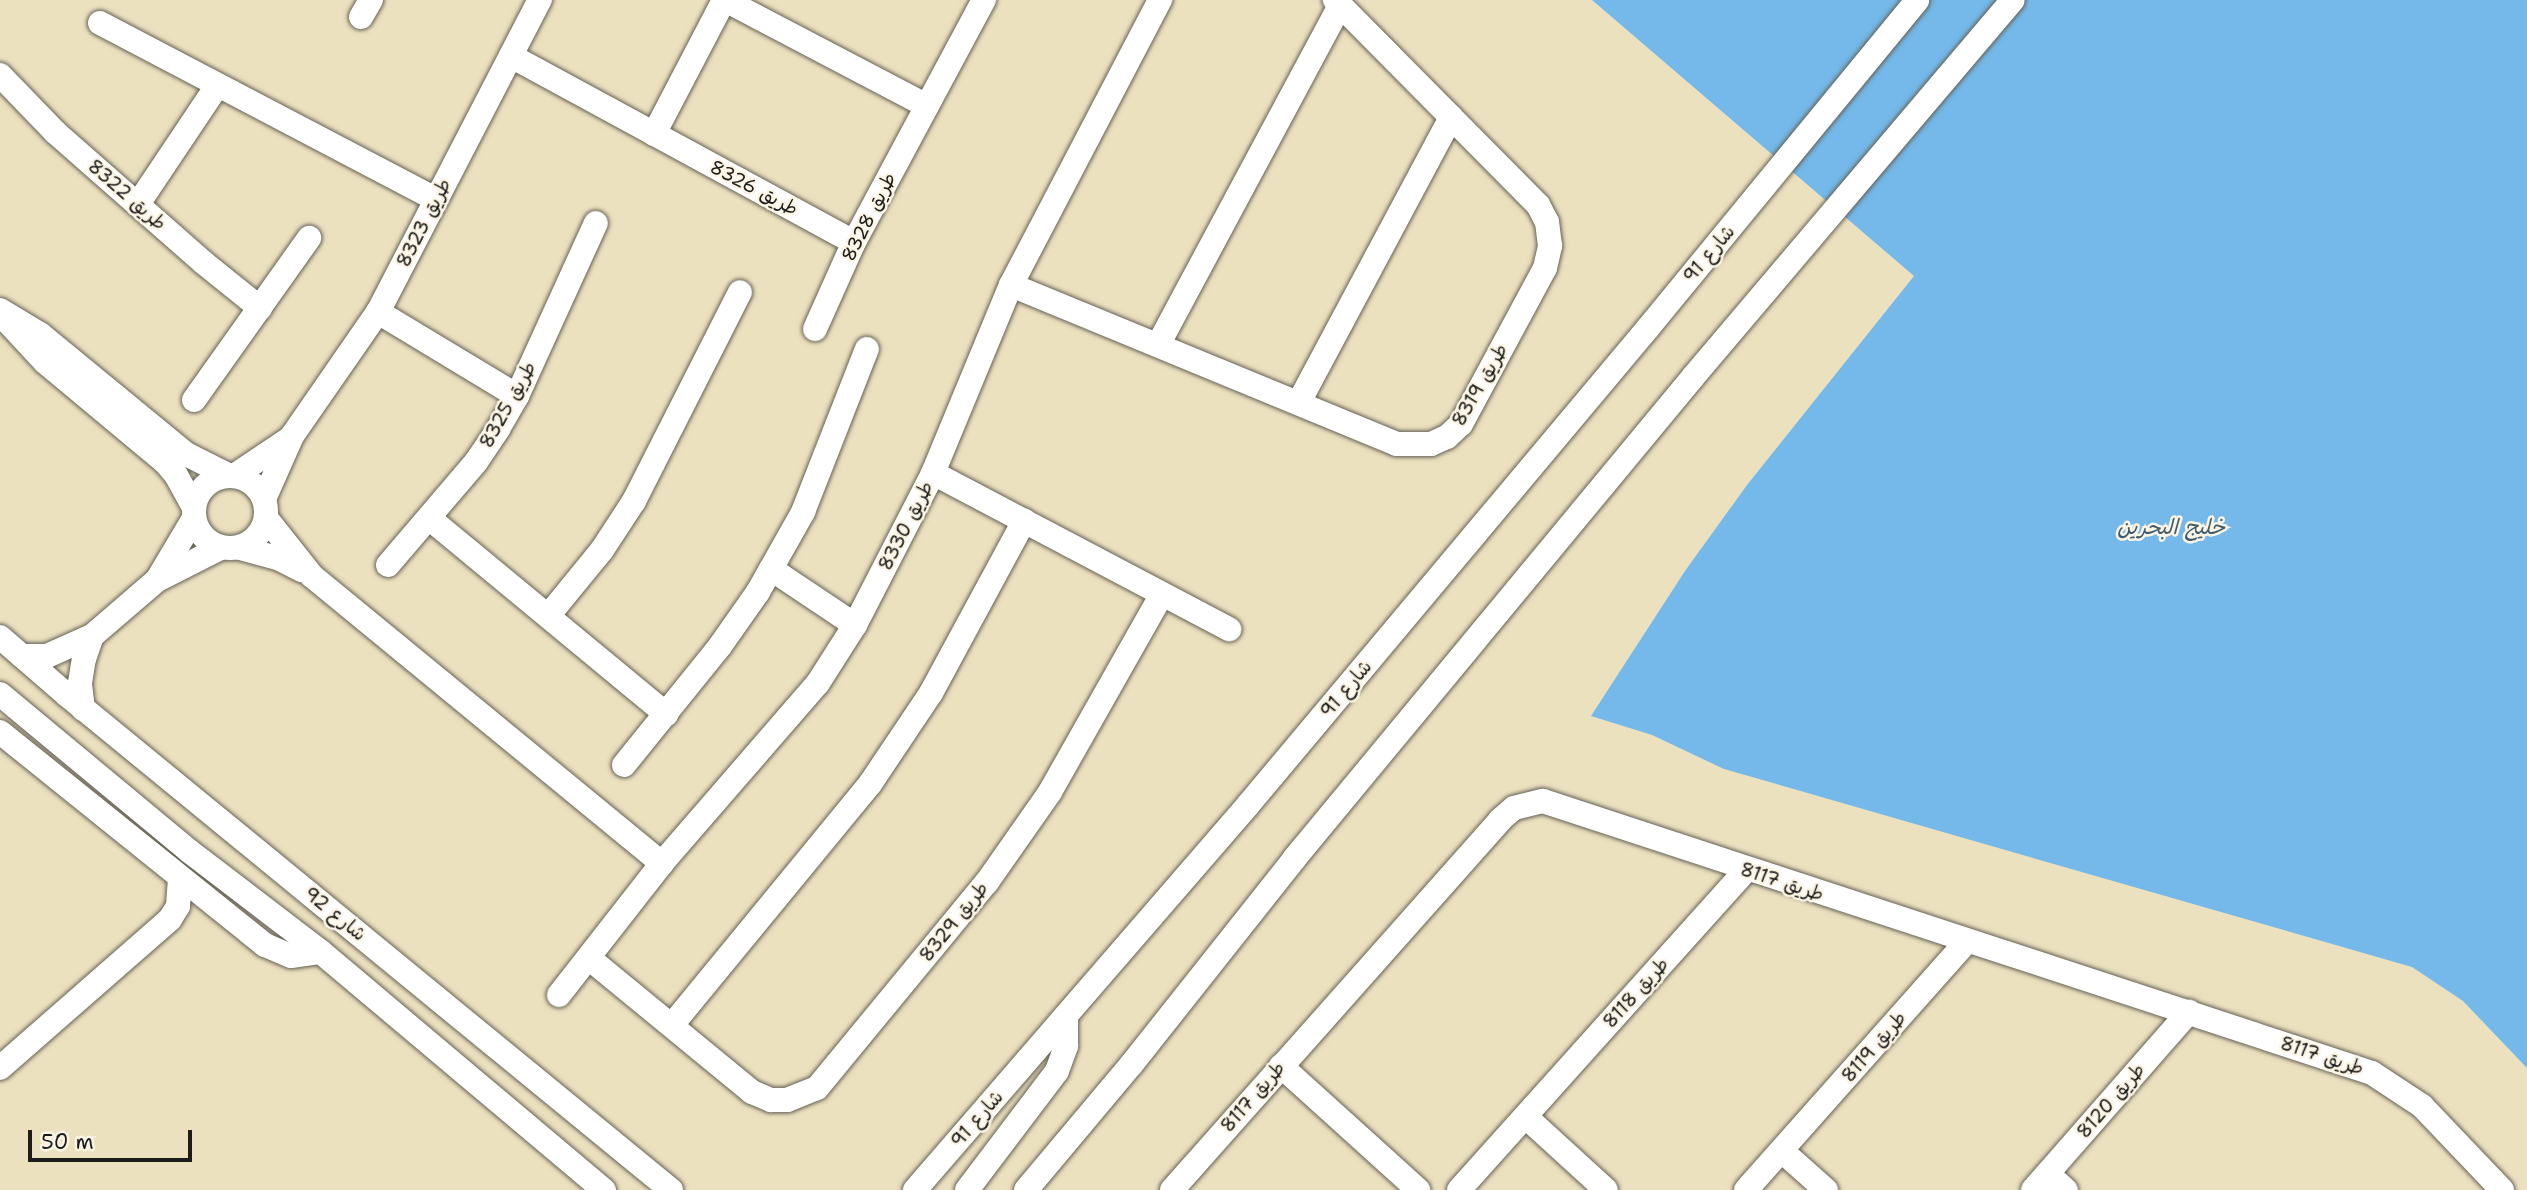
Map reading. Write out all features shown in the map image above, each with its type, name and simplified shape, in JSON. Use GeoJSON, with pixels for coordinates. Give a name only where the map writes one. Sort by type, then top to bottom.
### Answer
{"type":"FeatureCollection","features":[{"type":"Feature","properties":{"kind":"street","name":"طريق 8323"},"geometry":{"type":"LineString","coordinates":[[265,508],[292,436],[378,312],[540,0]]}},
{"type":"Feature","properties":{"kind":"street"},"geometry":{"type":"LineString","coordinates":[[653,134],[724,0],[927,106]]}},
{"type":"Feature","properties":{"kind":"street","name":"طريق 8328"},"geometry":{"type":"LineString","coordinates":[[815,329],[855,242],[984,0]]}},
{"type":"Feature","properties":{"kind":"street","name":"طريق 8330"},"geometry":{"type":"LineString","coordinates":[[559,995],[590,959],[662,863],[818,683],[855,625],[933,473],[1011,285],[1160,0]]}},
{"type":"Feature","properties":{"kind":"street","name":"شارع 91"},"geometry":{"type":"LineString","coordinates":[[915,1190],[1257,795],[1769,182],[1917,0]]}},
{"type":"Feature","properties":{"kind":"street"},"geometry":{"type":"LineString","coordinates":[[1026,1190],[1131,1065],[1294,859],[1820,224],[2013,0]]}},
{"type":"Feature","properties":{"kind":"street"},"geometry":{"type":"LineString","coordinates":[[1158,345],[1338,3]]}},
{"type":"Feature","properties":{"kind":"street","name":"طريق 8319"},"geometry":{"type":"LineString","coordinates":[[1011,285],[1397,444],[1423,445],[1447,437],[1461,424],[1545,268],[1550,246],[1547,222],[1538,205],[1338,3]]}},
{"type":"Feature","properties":{"kind":"street"},"geometry":{"type":"LineString","coordinates":[[100,23],[435,200]]}},
{"type":"Feature","properties":{"kind":"street","name":"طريق 8326"},"geometry":{"type":"LineString","coordinates":[[512,56],[855,242]]}},
{"type":"Feature","properties":{"kind":"street","name":"طريق 8322"},"geometry":{"type":"LineString","coordinates":[[0,75],[55,132],[260,308]]}},
{"type":"Feature","properties":{"kind":"street"},"geometry":{"type":"LineString","coordinates":[[138,204],[217,86]]}},
{"type":"Feature","properties":{"kind":"street"},"geometry":{"type":"LineString","coordinates":[[1299,402],[1451,117]]}},
{"type":"Feature","properties":{"kind":"street","name":"طريق 8325"},"geometry":{"type":"LineString","coordinates":[[388,565],[476,462],[517,396],[596,223]]}},
{"type":"Feature","properties":{"kind":"street"},"geometry":{"type":"LineString","coordinates":[[194,400],[309,238]]}},
{"type":"Feature","properties":{"kind":"street"},"geometry":{"type":"LineString","coordinates":[[548,616],[602,550],[634,501],[740,292]]}},
{"type":"Feature","properties":{"kind":"street"},"geometry":{"type":"LineString","coordinates":[[0,311],[40,334],[186,454],[255,486],[265,508],[312,576]]}},
{"type":"Feature","properties":{"kind":"street"},"geometry":{"type":"LineString","coordinates":[[0,311],[45,362],[164,461],[176,475],[203,536],[230,548],[278,558],[312,576],[662,863]]}},
{"type":"Feature","properties":{"kind":"street"},"geometry":{"type":"LineString","coordinates":[[378,312],[517,396]]}},
{"type":"Feature","properties":{"kind":"street"},"geometry":{"type":"LineString","coordinates":[[624,765],[720,646],[771,569],[803,512],[867,349]]}},
{"type":"Feature","properties":{"kind":"street","name":"طريق 8323"},"geometry":{"type":"LineString","coordinates":[[232,476],[292,436]]}},
{"type":"Feature","properties":{"kind":"street"},"geometry":{"type":"LineString","coordinates":[[933,473],[1229,629]]}},
{"type":"Feature","properties":{"kind":"street"},"geometry":{"type":"LineString","coordinates":[[157,580],[194,512],[197,497],[210,481],[232,476]]}},
{"type":"Feature","properties":{"kind":"street"},"geometry":{"type":"LineString","coordinates":[[22,656],[47,656],[93,636],[157,580],[258,537],[265,508]]}},
{"type":"Feature","properties":{"kind":"street"},"geometry":{"type":"LineString","coordinates":[[429,518],[666,714]]}},
{"type":"Feature","properties":{"kind":"street"},"geometry":{"type":"LineString","coordinates":[[672,1025],[870,784],[931,693],[1024,521]]}},
{"type":"Feature","properties":{"kind":"street"},"geometry":{"type":"LineString","coordinates":[[771,569],[855,625]]}},
{"type":"Feature","properties":{"kind":"street","name":"طريق 8329"},"geometry":{"type":"LineString","coordinates":[[590,959],[752,1092],[771,1100],[788,1100],[817,1088],[987,882],[1042,803],[1095,717],[1162,594]]}},
{"type":"Feature","properties":{"kind":"street"},"geometry":{"type":"LineString","coordinates":[[83,709],[80,683],[84,659],[93,636]]}},
{"type":"Feature","properties":{"kind":"street","name":"شارع 92"},"geometry":{"type":"LineString","coordinates":[[0,637],[83,709],[671,1190]]}},
{"type":"Feature","properties":{"kind":"street","name":"شارع 92"},"geometry":{"type":"LineString","coordinates":[[0,694],[189,851],[321,952],[604,1190]]}},
{"type":"Feature","properties":{"kind":"street"},"geometry":{"type":"LineString","coordinates":[[4,738],[277,953],[291,956],[321,952]]}},
{"type":"Feature","properties":{"kind":"street","name":"طريق 8117"},"geometry":{"type":"LineString","coordinates":[[1172,1190],[1500,820],[1514,808],[1543,801],[1746,870],[2372,1073],[2388,1081],[2422,1107],[2502,1190]]}},
{"type":"Feature","properties":{"kind":"street","name":"طريق 8118"},"geometry":{"type":"LineString","coordinates":[[1459,1190],[1746,870]]}},
{"type":"Feature","properties":{"kind":"street"},"geometry":{"type":"LineString","coordinates":[[161,929],[178,906],[180,878]]}},
{"type":"Feature","properties":{"kind":"street"},"geometry":{"type":"LineString","coordinates":[[4,1056],[161,929],[185,915],[214,906]]}},
{"type":"Feature","properties":{"kind":"street","name":"طريق 8119"},"geometry":{"type":"LineString","coordinates":[[1746,1190],[1966,942]]}},
{"type":"Feature","properties":{"kind":"street","name":"طريق 8120"},"geometry":{"type":"LineString","coordinates":[[2049,1185],[2189,1012]]}},
{"type":"Feature","properties":{"kind":"street"},"geometry":{"type":"LineString","coordinates":[[967,1190],[1057,1071],[1066,1046],[1066,1016]]}},
{"type":"Feature","properties":{"kind":"street"},"geometry":{"type":"LineString","coordinates":[[1280,1066],[1418,1190]]}},
{"type":"Feature","properties":{"kind":"street"},"geometry":{"type":"LineString","coordinates":[[1526,1117],[1606,1190]]}},
{"type":"Feature","properties":{"kind":"street"},"geometry":{"type":"LineString","coordinates":[[1782,1151],[1826,1190]]}},
{"type":"Feature","properties":{"kind":"water","name":"خليج البحرين"},"geometry":{"type":"Polygon","coordinates":[[[1592,0],[2527,0],[2527,1068],[2463,1001],[2412,967],[1724,769],[1652,735],[1591,716],[1685,571],[1747,485],[1914,276],[1592,0]]]}}]}
